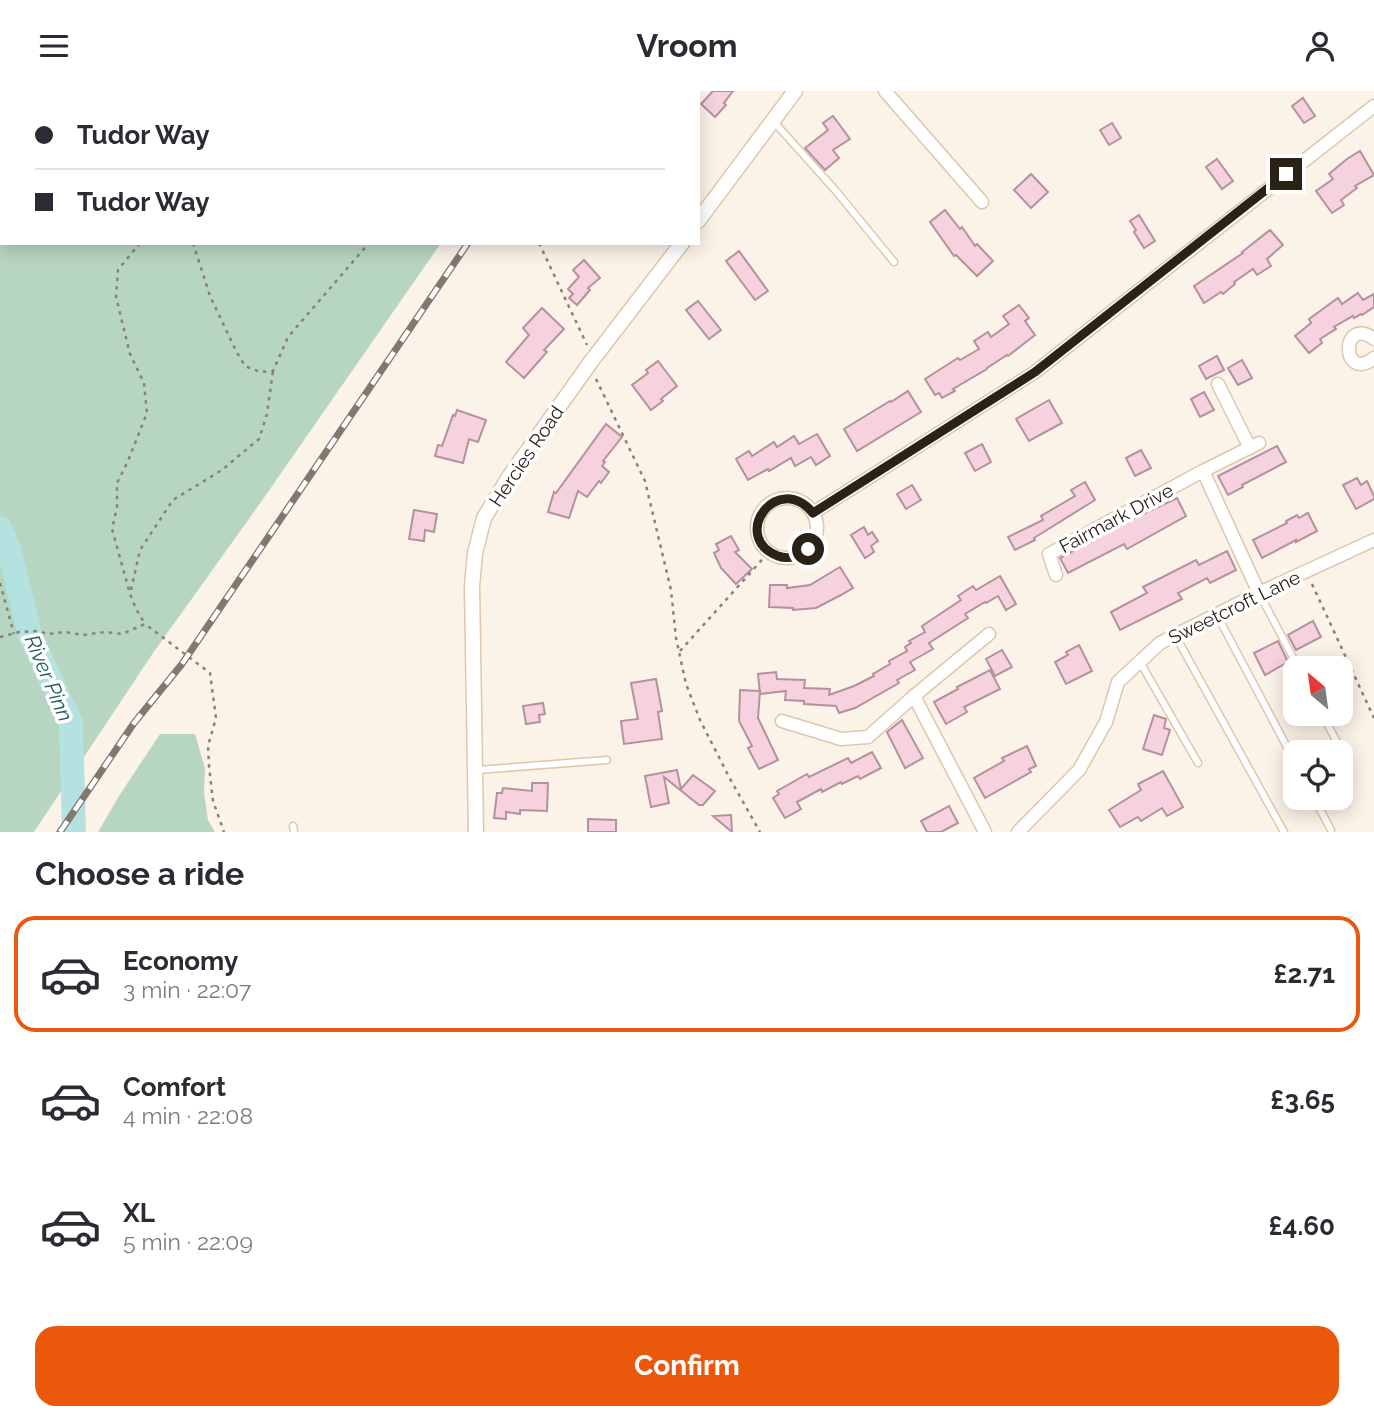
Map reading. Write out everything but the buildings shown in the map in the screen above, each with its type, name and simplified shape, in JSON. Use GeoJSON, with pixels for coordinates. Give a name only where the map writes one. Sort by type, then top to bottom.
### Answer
{"type":"FeatureCollection","features":[{"type":"Feature","properties":{"kind":"street"},"geometry":{"type":"LineString","coordinates":[[700,218],[795,91]]}},
{"type":"Feature","properties":{"kind":"street"},"geometry":{"type":"LineString","coordinates":[[885,91],[982,202]]}},
{"type":"Feature","properties":{"kind":"street"},"geometry":{"type":"LineString","coordinates":[[813,513],[1035,372],[1374,106]]}},
{"type":"Feature","properties":{"kind":"street","name":"Hercies Road"},"geometry":{"type":"LineString","coordinates":[[476,832],[472,586],[475,553],[484,518],[509,477],[590,363],[680,245]]}},
{"type":"Feature","properties":{"kind":"street"},"geometry":{"type":"LineString","coordinates":[[1374,339],[1366,334],[1357,335],[1350,342],[1348,351],[1351,358],[1358,363],[1374,358]]}},
{"type":"Feature","properties":{"kind":"street","name":"Fairmark Drive"},"geometry":{"type":"LineString","coordinates":[[1056,575],[1049,554],[1254,446],[1218,384]]}},
{"type":"Feature","properties":{"kind":"street"},"geometry":{"type":"LineString","coordinates":[[1203,471],[1259,593]]}},
{"type":"Feature","properties":{"kind":"street"},"geometry":{"type":"LineString","coordinates":[[779,499],[798,500],[813,513],[817,524],[816,534],[814,541],[802,554],[793,558],[782,558],[769,552],[760,542],[757,524],[761,514],[779,499]]}},
{"type":"Feature","properties":{"kind":"street","name":"Sweetcroft Lane"},"geometry":{"type":"LineString","coordinates":[[1018,832],[1079,770],[1106,722],[1118,682],[1160,643],[1259,593],[1374,540]]}},
{"type":"Feature","properties":{"kind":"street"},"geometry":{"type":"LineString","coordinates":[[782,721],[841,739],[868,737],[989,635]]}},
{"type":"Feature","properties":{"kind":"street"},"geometry":{"type":"LineString","coordinates":[[914,696],[985,832]]}},
{"type":"Feature","properties":{"kind":"lane"},"geometry":{"type":"LineString","coordinates":[[773,121],[836,191],[894,262]]}},
{"type":"Feature","properties":{"kind":"lane"},"geometry":{"type":"LineString","coordinates":[[1259,593],[1292,656]]}},
{"type":"Feature","properties":{"kind":"lane"},"geometry":{"type":"LineString","coordinates":[[1217,615],[1283,740]]}},
{"type":"Feature","properties":{"kind":"lane"},"geometry":{"type":"LineString","coordinates":[[1175,635],[1284,832]]}},
{"type":"Feature","properties":{"kind":"lane"},"geometry":{"type":"LineString","coordinates":[[1139,662],[1198,763]]}},
{"type":"Feature","properties":{"kind":"lane"},"geometry":{"type":"LineString","coordinates":[[475,770],[607,760]]}},
{"type":"Feature","properties":{"kind":"lane"},"geometry":{"type":"LineString","coordinates":[[1320,810],[1331,830]]}},
{"type":"Feature","properties":{"kind":"path"},"geometry":{"type":"LineString","coordinates":[[137,245],[118,270],[116,297],[131,354],[144,383],[147,413],[117,482],[117,507],[112,529],[130,594],[145,624],[210,673],[216,718],[208,746],[209,766],[213,801],[224,832]]}},
{"type":"Feature","properties":{"kind":"path"},"geometry":{"type":"LineString","coordinates":[[194,245],[210,296],[245,366],[260,372],[273,371]]}},
{"type":"Feature","properties":{"kind":"path"},"geometry":{"type":"LineString","coordinates":[[130,594],[140,550],[173,500],[222,470],[258,439],[267,414],[273,371],[288,337],[367,245]]}},
{"type":"Feature","properties":{"kind":"path"},"geometry":{"type":"LineString","coordinates":[[540,245],[588,347],[597,382],[645,481],[671,590],[676,638],[686,684],[700,720],[760,832]]}},
{"type":"Feature","properties":{"kind":"path"},"geometry":{"type":"LineString","coordinates":[[679,653],[769,552]]}},
{"type":"Feature","properties":{"kind":"path"},"geometry":{"type":"LineString","coordinates":[[1306,571],[1374,718]]}},
{"type":"Feature","properties":{"kind":"path"},"geometry":{"type":"LineString","coordinates":[[0,583],[14,633]]}},
{"type":"Feature","properties":{"kind":"path"},"geometry":{"type":"LineString","coordinates":[[0,637],[38,631],[48,634],[122,634],[145,624]]}},
{"type":"Feature","properties":{"kind":"green space"},"geometry":{"type":"Polygon","coordinates":[[[0,245],[440,245],[153,653],[34,832],[0,832],[0,245]]]}},
{"type":"Feature","properties":{"kind":"green space"},"geometry":{"type":"Polygon","coordinates":[[[160,734],[195,734],[205,768],[204,793],[208,820],[215,832],[98,832],[119,796],[160,734]]]}},
{"type":"Feature","properties":{"kind":"waterway","name":"River Pinn"},"geometry":{"type":"LineString","coordinates":[[0,528],[9,549],[30,635],[71,723],[74,832]]}},
{"type":"Feature","properties":{"kind":"railway"},"geometry":{"type":"LineString","coordinates":[[60,832],[134,723],[182,664],[467,245]]}},
{"type":"Feature","properties":{"kind":"route"},"geometry":{"type":"LineString","coordinates":[[808,549],[793,558],[782,558],[766,550],[760,542],[757,524],[768,506],[779,499],[798,500],[813,513],[1035,372],[1286,174]]}}]}
